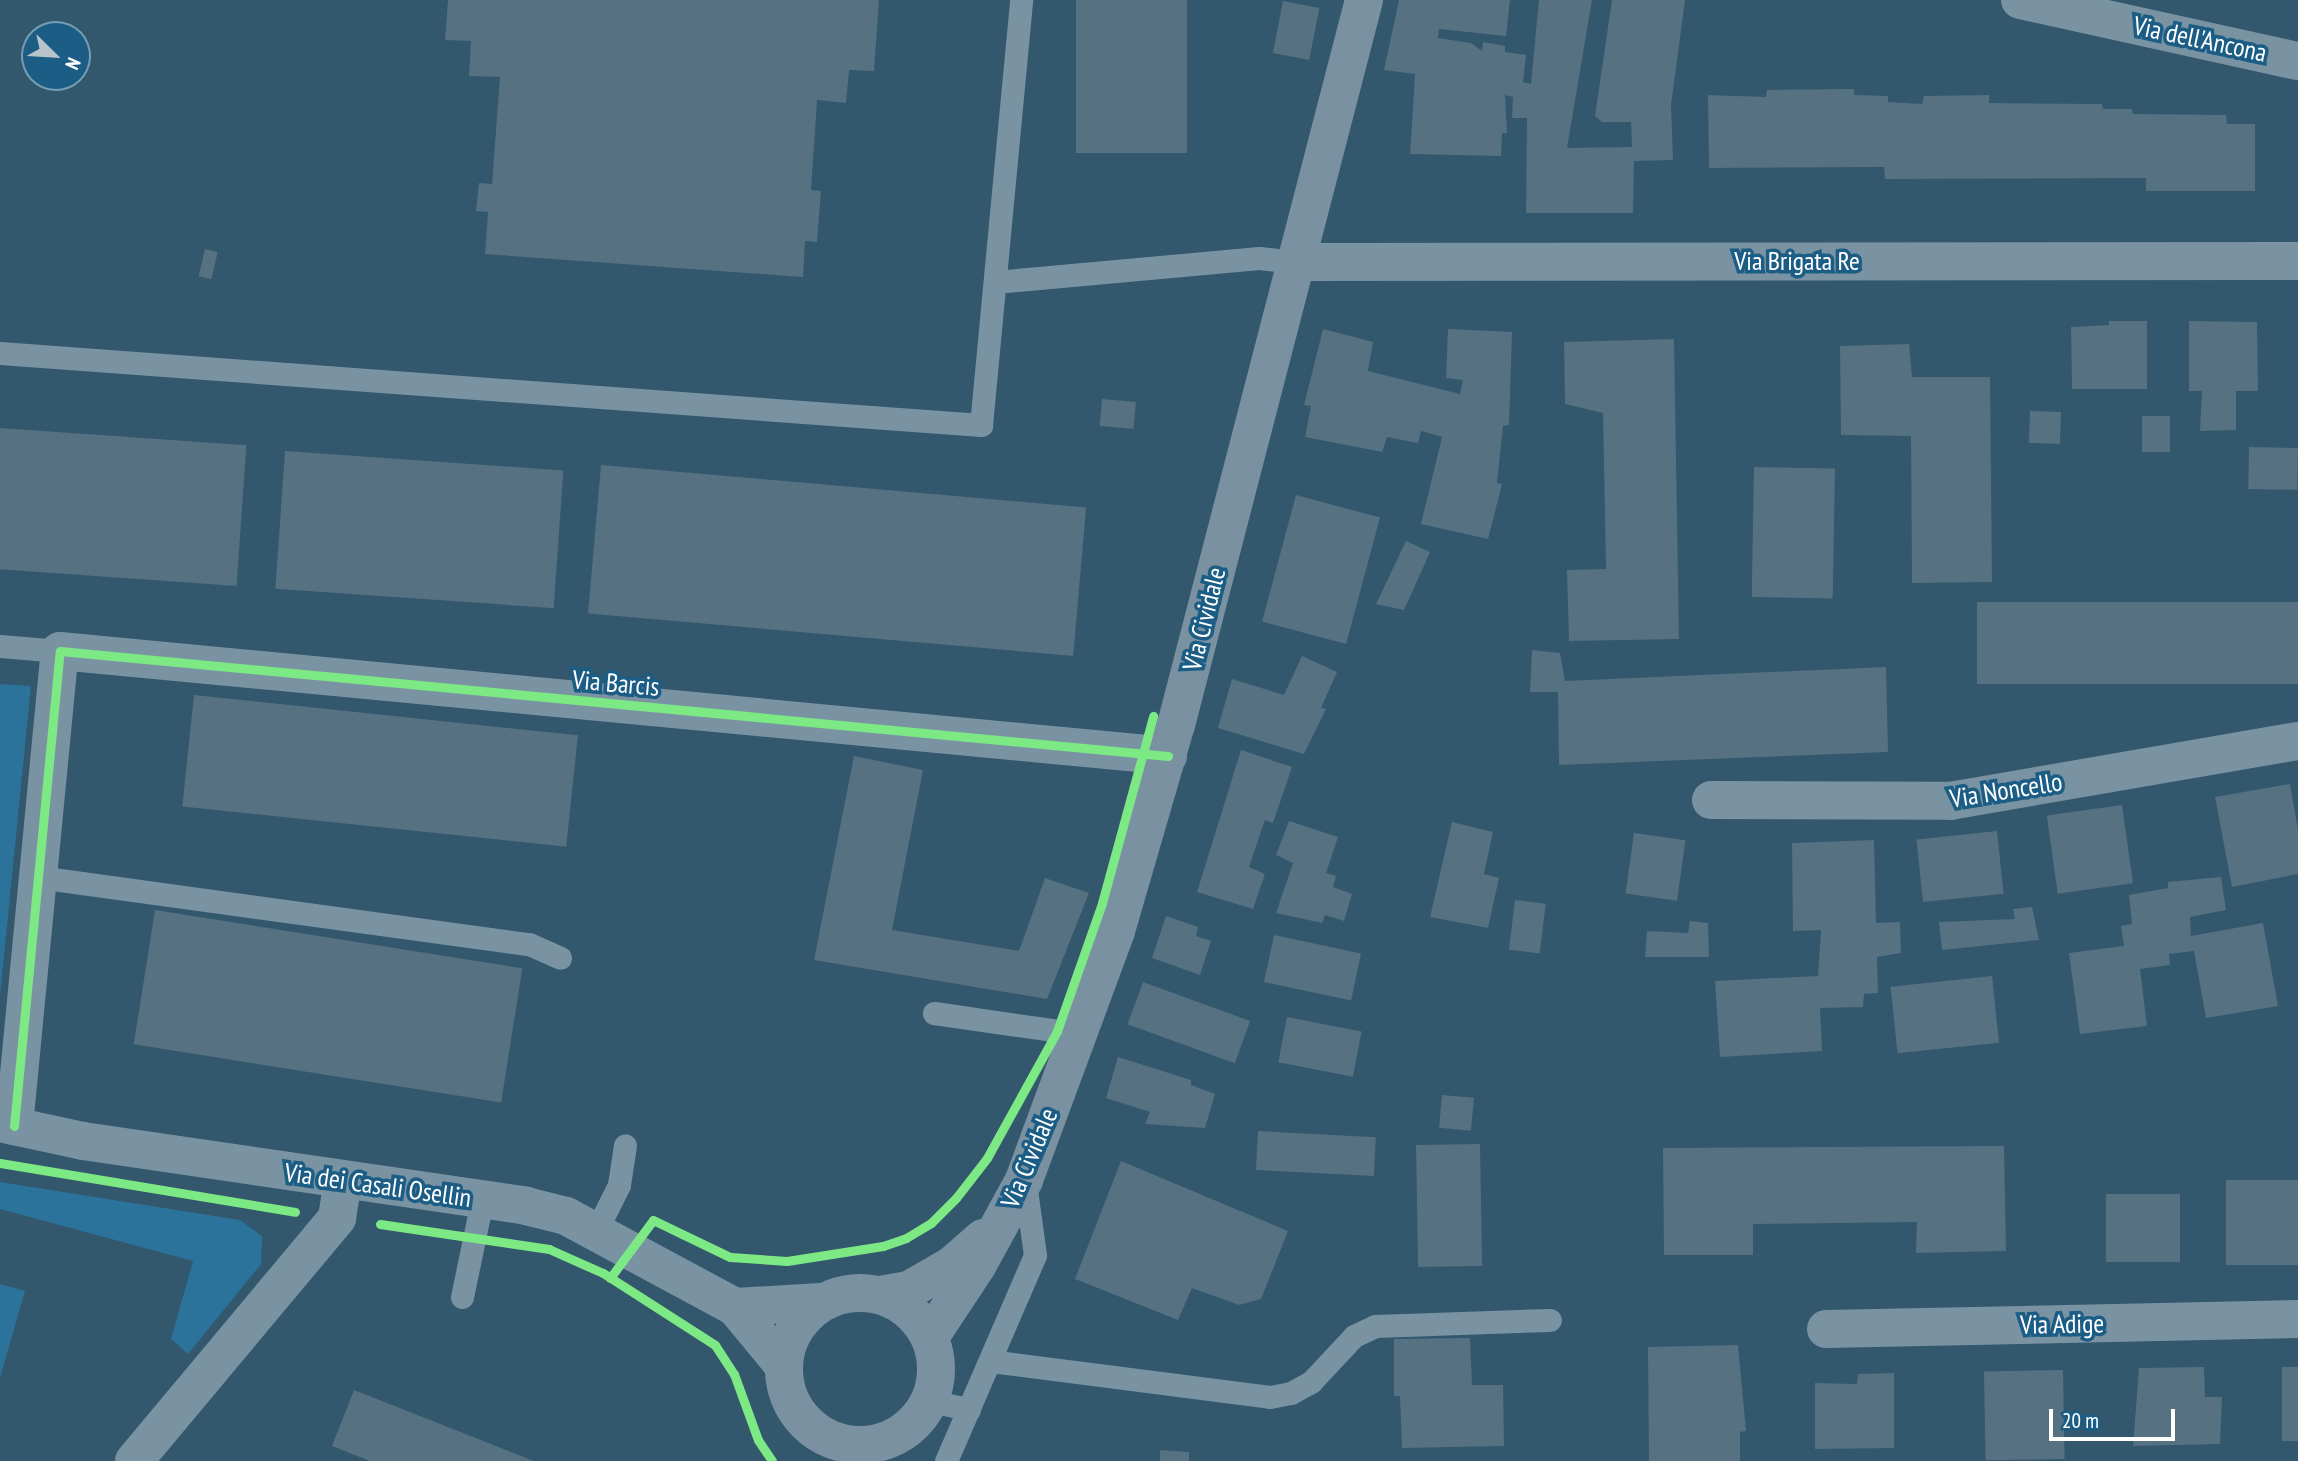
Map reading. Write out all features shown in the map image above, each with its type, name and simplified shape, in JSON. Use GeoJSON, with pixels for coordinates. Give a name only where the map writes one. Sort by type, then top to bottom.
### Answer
{"type":"FeatureCollection","features":[{"type":"Feature","properties":{"kind":"main road","name":"Via Cividale"},"geometry":{"type":"LineString","coordinates":[[930,1337],[1024,1180],[1116,931],[1168,756],[1364,0]]}},
{"type":"Feature","properties":{"kind":"main road","name":"Via Cividale"},"geometry":{"type":"LineString","coordinates":[[821,1302],[859,1292],[880,1295],[909,1290],[952,1265],[1000,1224]]}},
{"type":"Feature","properties":{"kind":"main road"},"geometry":{"type":"LineString","coordinates":[[821,1302],[802,1319],[788,1340],[783,1365],[792,1407],[805,1424],[822,1437],[862,1446],[898,1447],[930,1401],[936,1358],[930,1337],[917,1319],[880,1295]]}},
{"type":"Feature","properties":{"kind":"main road"},"geometry":{"type":"LineString","coordinates":[[805,1424],[818,1461]]}},
{"type":"Feature","properties":{"kind":"street","name":"Via dell'Ancona"},"geometry":{"type":"LineString","coordinates":[[2021,0],[2298,61]]}},
{"type":"Feature","properties":{"kind":"street","name":"Via Brigata Re"},"geometry":{"type":"LineString","coordinates":[[1295,262],[2298,261]]}},
{"type":"Feature","properties":{"kind":"street","name":"Via Barcis"},"geometry":{"type":"LineString","coordinates":[[60,651],[1168,756]]}},
{"type":"Feature","properties":{"kind":"street"},"geometry":{"type":"LineString","coordinates":[[7,1125],[38,877],[60,651]]}},
{"type":"Feature","properties":{"kind":"street","name":"Via Noncello"},"geometry":{"type":"LineString","coordinates":[[1711,800],[1950,801],[2298,741]]}},
{"type":"Feature","properties":{"kind":"street","name":"Via dei Casali Osellin"},"geometry":{"type":"LineString","coordinates":[[7,1125],[83,1142],[482,1200],[566,1216],[597,1229],[735,1307],[783,1365]]}},
{"type":"Feature","properties":{"kind":"street"},"geometry":{"type":"LineString","coordinates":[[134,1461],[337,1218],[343,1181]]}},
{"type":"Feature","properties":{"kind":"street"},"geometry":{"type":"LineString","coordinates":[[735,1307],[821,1302]]}},
{"type":"Feature","properties":{"kind":"street","name":"Via Adige"},"geometry":{"type":"LineString","coordinates":[[1826,1329],[2298,1319]]}},
{"type":"Feature","properties":{"kind":"lane"},"geometry":{"type":"LineString","coordinates":[[0,353],[981,425],[1021,0]]}},
{"type":"Feature","properties":{"kind":"lane"},"geometry":{"type":"LineString","coordinates":[[995,282],[1259,258],[1295,262]]}},
{"type":"Feature","properties":{"kind":"lane","name":"Via Barcis"},"geometry":{"type":"LineString","coordinates":[[0,646],[60,651]]}},
{"type":"Feature","properties":{"kind":"lane"},"geometry":{"type":"LineString","coordinates":[[38,877],[529,944],[559,958]]}},
{"type":"Feature","properties":{"kind":"lane"},"geometry":{"type":"LineString","coordinates":[[934,1013],[1079,1034]]}},
{"type":"Feature","properties":{"kind":"lane"},"geometry":{"type":"LineString","coordinates":[[597,1229],[619,1185],[625,1145]]}},
{"type":"Feature","properties":{"kind":"lane"},"geometry":{"type":"LineString","coordinates":[[946,1461],[1035,1255],[1024,1180]]}},
{"type":"Feature","properties":{"kind":"lane"},"geometry":{"type":"LineString","coordinates":[[462,1297],[482,1200]]}},
{"type":"Feature","properties":{"kind":"lane"},"geometry":{"type":"LineString","coordinates":[[990,1361],[1270,1397],[1291,1393],[1311,1382],[1354,1336],[1376,1326],[1550,1320]]}},
{"type":"Feature","properties":{"kind":"lane"},"geometry":{"type":"LineString","coordinates":[[930,1401],[969,1409]]}},
{"type":"Feature","properties":{"kind":"shaded area"},"geometry":{"type":"Polygon","coordinates":[[[0,684],[31,686],[0,996],[0,684]]]}},
{"type":"Feature","properties":{"kind":"shaded area"},"geometry":{"type":"Polygon","coordinates":[[[0,1182],[240,1220],[262,1236],[261,1264],[188,1354],[171,1339],[193,1261],[0,1209],[0,1182]]]}},
{"type":"Feature","properties":{"kind":"shaded area"},"geometry":{"type":"Polygon","coordinates":[[[0,1284],[25,1291],[0,1378],[0,1284]]]}},
{"type":"Feature","properties":{"kind":"building"},"geometry":{"type":"Polygon","coordinates":[[[448,0],[879,0],[874,71],[849,70],[846,103],[817,100],[811,190],[821,191],[817,242],[805,241],[803,277],[485,254],[488,212],[476,211],[479,183],[492,184],[500,77],[469,76],[471,41],[445,40],[448,0]]]}},
{"type":"Feature","properties":{"kind":"building"},"geometry":{"type":"Polygon","coordinates":[[[1076,0],[1187,0],[1187,153],[1076,153],[1076,0]]]}},
{"type":"Feature","properties":{"kind":"building"},"geometry":{"type":"Polygon","coordinates":[[[1399,0],[1510,0],[1506,36],[1439,29],[1438,38],[1471,43],[1482,51],[1483,42],[1505,46],[1505,52],[1526,55],[1523,82],[1531,84],[1539,0],[1592,0],[1567,148],[1632,147],[1631,122],[1602,122],[1595,116],[1612,0],[1685,0],[1671,105],[1673,160],[1634,161],[1633,213],[1526,213],[1527,118],[1512,118],[1513,97],[1505,95],[1507,133],[1502,133],[1501,156],[1410,154],[1415,74],[1384,70],[1399,0]]]}},
{"type":"Feature","properties":{"kind":"building"},"geometry":{"type":"Polygon","coordinates":[[[1283,1],[1319,8],[1309,60],[1273,53],[1283,1]]]}},
{"type":"Feature","properties":{"kind":"building"},"geometry":{"type":"Polygon","coordinates":[[[1854,89],[1854,95],[1888,96],[1888,102],[1922,104],[1924,96],[1989,95],[1989,103],[2102,104],[2103,109],[2132,109],[2133,114],[2226,115],[2227,124],[2255,124],[2255,191],[2146,191],[2146,178],[1885,179],[1884,167],[1709,168],[1708,95],[1766,97],[1767,90],[1854,89]]]}},
{"type":"Feature","properties":{"kind":"building"},"geometry":{"type":"Polygon","coordinates":[[[205,249],[218,252],[211,279],[199,276],[205,249]]]}},
{"type":"Feature","properties":{"kind":"building"},"geometry":{"type":"Polygon","coordinates":[[[2109,321],[2147,321],[2147,389],[2072,389],[2071,327],[2109,325],[2109,321]]]}},
{"type":"Feature","properties":{"kind":"building"},"geometry":{"type":"Polygon","coordinates":[[[2189,321],[2257,322],[2258,391],[2236,391],[2236,430],[2200,431],[2202,391],[2189,391],[2189,321]]]}},
{"type":"Feature","properties":{"kind":"building"},"geometry":{"type":"Polygon","coordinates":[[[1323,329],[1373,342],[1368,371],[1460,394],[1463,380],[1446,378],[1448,329],[1512,332],[1509,425],[1503,426],[1497,483],[1502,484],[1488,539],[1421,524],[1442,437],[1421,431],[1418,443],[1387,437],[1382,452],[1305,437],[1311,406],[1304,405],[1323,329]]]}},
{"type":"Feature","properties":{"kind":"building"},"geometry":{"type":"Polygon","coordinates":[[[1674,339],[1679,639],[1569,641],[1567,570],[1606,569],[1603,413],[1565,404],[1564,342],[1674,339]]]}},
{"type":"Feature","properties":{"kind":"building"},"geometry":{"type":"Polygon","coordinates":[[[1909,344],[1912,377],[1990,377],[1992,582],[1912,583],[1911,436],[1841,435],[1840,346],[1909,344]]]}},
{"type":"Feature","properties":{"kind":"building"},"geometry":{"type":"Polygon","coordinates":[[[1102,399],[1136,402],[1134,429],[1100,426],[1102,399]]]}},
{"type":"Feature","properties":{"kind":"building"},"geometry":{"type":"Polygon","coordinates":[[[2030,411],[2061,412],[2060,444],[2029,443],[2030,411]]]}},
{"type":"Feature","properties":{"kind":"building"},"geometry":{"type":"Polygon","coordinates":[[[2142,416],[2170,416],[2170,452],[2142,452],[2142,416]]]}},
{"type":"Feature","properties":{"kind":"building"},"geometry":{"type":"Polygon","coordinates":[[[0,428],[246,445],[237,586],[0,569],[0,428]]]}},
{"type":"Feature","properties":{"kind":"building"},"geometry":{"type":"Polygon","coordinates":[[[2249,447],[2298,448],[2297,490],[2248,489],[2249,447]]]}},
{"type":"Feature","properties":{"kind":"building"},"geometry":{"type":"Polygon","coordinates":[[[285,451],[563,470],[554,608],[275,589],[285,451]]]}},
{"type":"Feature","properties":{"kind":"building"},"geometry":{"type":"Polygon","coordinates":[[[601,465],[1086,507],[1073,656],[588,613],[601,465]]]}},
{"type":"Feature","properties":{"kind":"building"},"geometry":{"type":"Polygon","coordinates":[[[1754,467],[1835,468],[1833,598],[1752,597],[1754,467]]]}},
{"type":"Feature","properties":{"kind":"building"},"geometry":{"type":"Polygon","coordinates":[[[1296,495],[1380,518],[1346,644],[1262,622],[1296,495]]]}},
{"type":"Feature","properties":{"kind":"building"},"geometry":{"type":"Polygon","coordinates":[[[1406,541],[1430,552],[1404,610],[1376,604],[1406,541]]]}},
{"type":"Feature","properties":{"kind":"building"},"geometry":{"type":"Polygon","coordinates":[[[1977,602],[2298,602],[2298,684],[1977,684],[1977,602]]]}},
{"type":"Feature","properties":{"kind":"building"},"geometry":{"type":"Polygon","coordinates":[[[1532,650],[1560,653],[1565,681],[1886,667],[1888,752],[1559,765],[1558,692],[1530,692],[1532,650]]]}},
{"type":"Feature","properties":{"kind":"building"},"geometry":{"type":"Polygon","coordinates":[[[1302,656],[1337,672],[1321,708],[1326,709],[1304,754],[1218,728],[1232,679],[1284,695],[1302,656]]]}},
{"type":"Feature","properties":{"kind":"building"},"geometry":{"type":"Polygon","coordinates":[[[194,695],[578,735],[566,847],[182,806],[194,695]]]}},
{"type":"Feature","properties":{"kind":"building"},"geometry":{"type":"Polygon","coordinates":[[[1241,750],[1292,767],[1273,823],[1265,820],[1249,867],[1265,874],[1253,909],[1197,892],[1241,750]]]}},
{"type":"Feature","properties":{"kind":"building"},"geometry":{"type":"Polygon","coordinates":[[[854,756],[923,770],[892,930],[1019,951],[1045,878],[1089,893],[1047,999],[814,960],[854,756]]]}},
{"type":"Feature","properties":{"kind":"building"},"geometry":{"type":"Polygon","coordinates":[[[2290,784],[2298,830],[2298,874],[2232,887],[2215,797],[2290,784]]]}},
{"type":"Feature","properties":{"kind":"building"},"geometry":{"type":"Polygon","coordinates":[[[2122,805],[2133,883],[2058,894],[2047,816],[2122,805]]]}},
{"type":"Feature","properties":{"kind":"building"},"geometry":{"type":"Polygon","coordinates":[[[1289,821],[1338,837],[1326,873],[1336,876],[1333,887],[1352,894],[1344,921],[1325,915],[1322,923],[1276,913],[1293,863],[1276,855],[1289,821]]]}},
{"type":"Feature","properties":{"kind":"building"},"geometry":{"type":"Polygon","coordinates":[[[1452,822],[1493,832],[1484,874],[1499,878],[1488,928],[1430,917],[1452,822]]]}},
{"type":"Feature","properties":{"kind":"building"},"geometry":{"type":"Polygon","coordinates":[[[1997,831],[2004,894],[1923,902],[1916,839],[1997,831]]]}},
{"type":"Feature","properties":{"kind":"building"},"geometry":{"type":"Polygon","coordinates":[[[1634,833],[1685,840],[1677,901],[1626,893],[1634,833]]]}},
{"type":"Feature","properties":{"kind":"building"},"geometry":{"type":"Polygon","coordinates":[[[1874,840],[1876,923],[1900,922],[1901,953],[1877,957],[1878,993],[1864,994],[1863,1007],[1820,1008],[1822,1051],[1720,1057],[1715,981],[1818,976],[1821,930],[1793,931],[1792,843],[1874,840]]]}},
{"type":"Feature","properties":{"kind":"building"},"geometry":{"type":"Polygon","coordinates":[[[2221,877],[2226,910],[2190,917],[2191,936],[2263,923],[2278,1006],[2206,1018],[2194,951],[2169,954],[2170,965],[2140,969],[2147,1026],[2080,1034],[2069,953],[2124,946],[2121,926],[2132,924],[2129,895],[2168,888],[2168,882],[2221,877]]]}},
{"type":"Feature","properties":{"kind":"building"},"geometry":{"type":"Polygon","coordinates":[[[1515,900],[1546,904],[1540,953],[1509,950],[1515,900]]]}},
{"type":"Feature","properties":{"kind":"building"},"geometry":{"type":"Polygon","coordinates":[[[2032,907],[2039,940],[1942,950],[1939,922],[2015,919],[2013,909],[2032,907]]]}},
{"type":"Feature","properties":{"kind":"building"},"geometry":{"type":"Polygon","coordinates":[[[155,910],[522,968],[501,1103],[134,1044],[155,910]]]}},
{"type":"Feature","properties":{"kind":"building"},"geometry":{"type":"Polygon","coordinates":[[[1166,916],[1198,927],[1196,936],[1211,941],[1200,975],[1152,958],[1166,916]]]}},
{"type":"Feature","properties":{"kind":"building"},"geometry":{"type":"Polygon","coordinates":[[[1690,921],[1708,923],[1709,957],[1645,957],[1647,931],[1688,933],[1690,921]]]}},
{"type":"Feature","properties":{"kind":"building"},"geometry":{"type":"Polygon","coordinates":[[[1274,935],[1361,954],[1351,1000],[1264,982],[1274,935]]]}},
{"type":"Feature","properties":{"kind":"building"},"geometry":{"type":"Polygon","coordinates":[[[1992,976],[1999,1043],[1898,1053],[1891,987],[1992,976]]]}},
{"type":"Feature","properties":{"kind":"building"},"geometry":{"type":"Polygon","coordinates":[[[1143,982],[1250,1021],[1235,1063],[1128,1024],[1143,982]]]}},
{"type":"Feature","properties":{"kind":"building"},"geometry":{"type":"Polygon","coordinates":[[[1287,1017],[1362,1032],[1353,1077],[1278,1062],[1287,1017]]]}},
{"type":"Feature","properties":{"kind":"building"},"geometry":{"type":"Polygon","coordinates":[[[1118,1057],[1191,1080],[1191,1085],[1215,1094],[1205,1128],[1145,1124],[1150,1112],[1106,1098],[1118,1057]]]}},
{"type":"Feature","properties":{"kind":"building"},"geometry":{"type":"Polygon","coordinates":[[[1442,1095],[1474,1098],[1471,1131],[1439,1128],[1442,1095]]]}},
{"type":"Feature","properties":{"kind":"building"},"geometry":{"type":"Polygon","coordinates":[[[1258,1131],[1376,1137],[1374,1176],[1256,1170],[1258,1131]]]}},
{"type":"Feature","properties":{"kind":"building"},"geometry":{"type":"Polygon","coordinates":[[[1480,1144],[1482,1266],[1418,1267],[1416,1145],[1480,1144]]]}},
{"type":"Feature","properties":{"kind":"building"},"geometry":{"type":"Polygon","coordinates":[[[2004,1146],[2006,1251],[1916,1253],[1917,1222],[1753,1224],[1753,1255],[1664,1255],[1663,1148],[2004,1146]]]}},
{"type":"Feature","properties":{"kind":"building"},"geometry":{"type":"Polygon","coordinates":[[[1121,1161],[1288,1231],[1261,1299],[1239,1305],[1192,1288],[1178,1320],[1075,1279],[1121,1161]]]}},
{"type":"Feature","properties":{"kind":"building"},"geometry":{"type":"Polygon","coordinates":[[[2226,1180],[2298,1180],[2298,1265],[2226,1265],[2226,1180]]]}},
{"type":"Feature","properties":{"kind":"building"},"geometry":{"type":"Polygon","coordinates":[[[2106,1194],[2180,1194],[2180,1262],[2106,1262],[2106,1194]]]}},
{"type":"Feature","properties":{"kind":"building"},"geometry":{"type":"Polygon","coordinates":[[[1470,1338],[1472,1385],[1503,1385],[1504,1446],[1402,1448],[1400,1396],[1394,1396],[1394,1339],[1470,1338]]]}},
{"type":"Feature","properties":{"kind":"building"},"geometry":{"type":"Polygon","coordinates":[[[1738,1345],[1746,1431],[1740,1432],[1740,1461],[1649,1461],[1648,1347],[1738,1345]]]}},
{"type":"Feature","properties":{"kind":"building"},"geometry":{"type":"Polygon","coordinates":[[[2204,1367],[2205,1397],[2222,1397],[2220,1444],[2133,1446],[2139,1368],[2204,1367]]]}},
{"type":"Feature","properties":{"kind":"building"},"geometry":{"type":"Polygon","coordinates":[[[2282,1367],[2298,1367],[2298,1441],[2282,1441],[2282,1367]]]}},
{"type":"Feature","properties":{"kind":"building"},"geometry":{"type":"Polygon","coordinates":[[[2063,1370],[2065,1459],[1986,1460],[1984,1371],[2063,1370]]]}},
{"type":"Feature","properties":{"kind":"building"},"geometry":{"type":"Polygon","coordinates":[[[1894,1373],[1894,1448],[1815,1449],[1815,1383],[1857,1384],[1858,1374],[1894,1373]]]}},
{"type":"Feature","properties":{"kind":"building"},"geometry":{"type":"Polygon","coordinates":[[[354,1390],[534,1461],[370,1461],[332,1446],[354,1390]]]}},
{"type":"Feature","properties":{"kind":"building"},"geometry":{"type":"Polygon","coordinates":[[[1160,1450],[1189,1452],[1189,1461],[1160,1461],[1160,1450]]]}},
{"type":"Feature","properties":{"kind":"cycle path"},"geometry":{"type":"LineString","coordinates":[[14,1126],[60,651],[1168,756]]}},
{"type":"Feature","properties":{"kind":"cycle path"},"geometry":{"type":"LineString","coordinates":[[610,1278],[653,1220],[730,1257],[787,1261],[883,1246],[906,1238],[931,1223],[956,1198],[987,1158],[1057,1031],[1102,903],[1153,716]]}},
{"type":"Feature","properties":{"kind":"cycle path"},"geometry":{"type":"LineString","coordinates":[[0,1163],[295,1212]]}},
{"type":"Feature","properties":{"kind":"cycle path"},"geometry":{"type":"LineString","coordinates":[[380,1224],[549,1249],[603,1273],[715,1345],[734,1374],[758,1440],[772,1461]]}}]}
